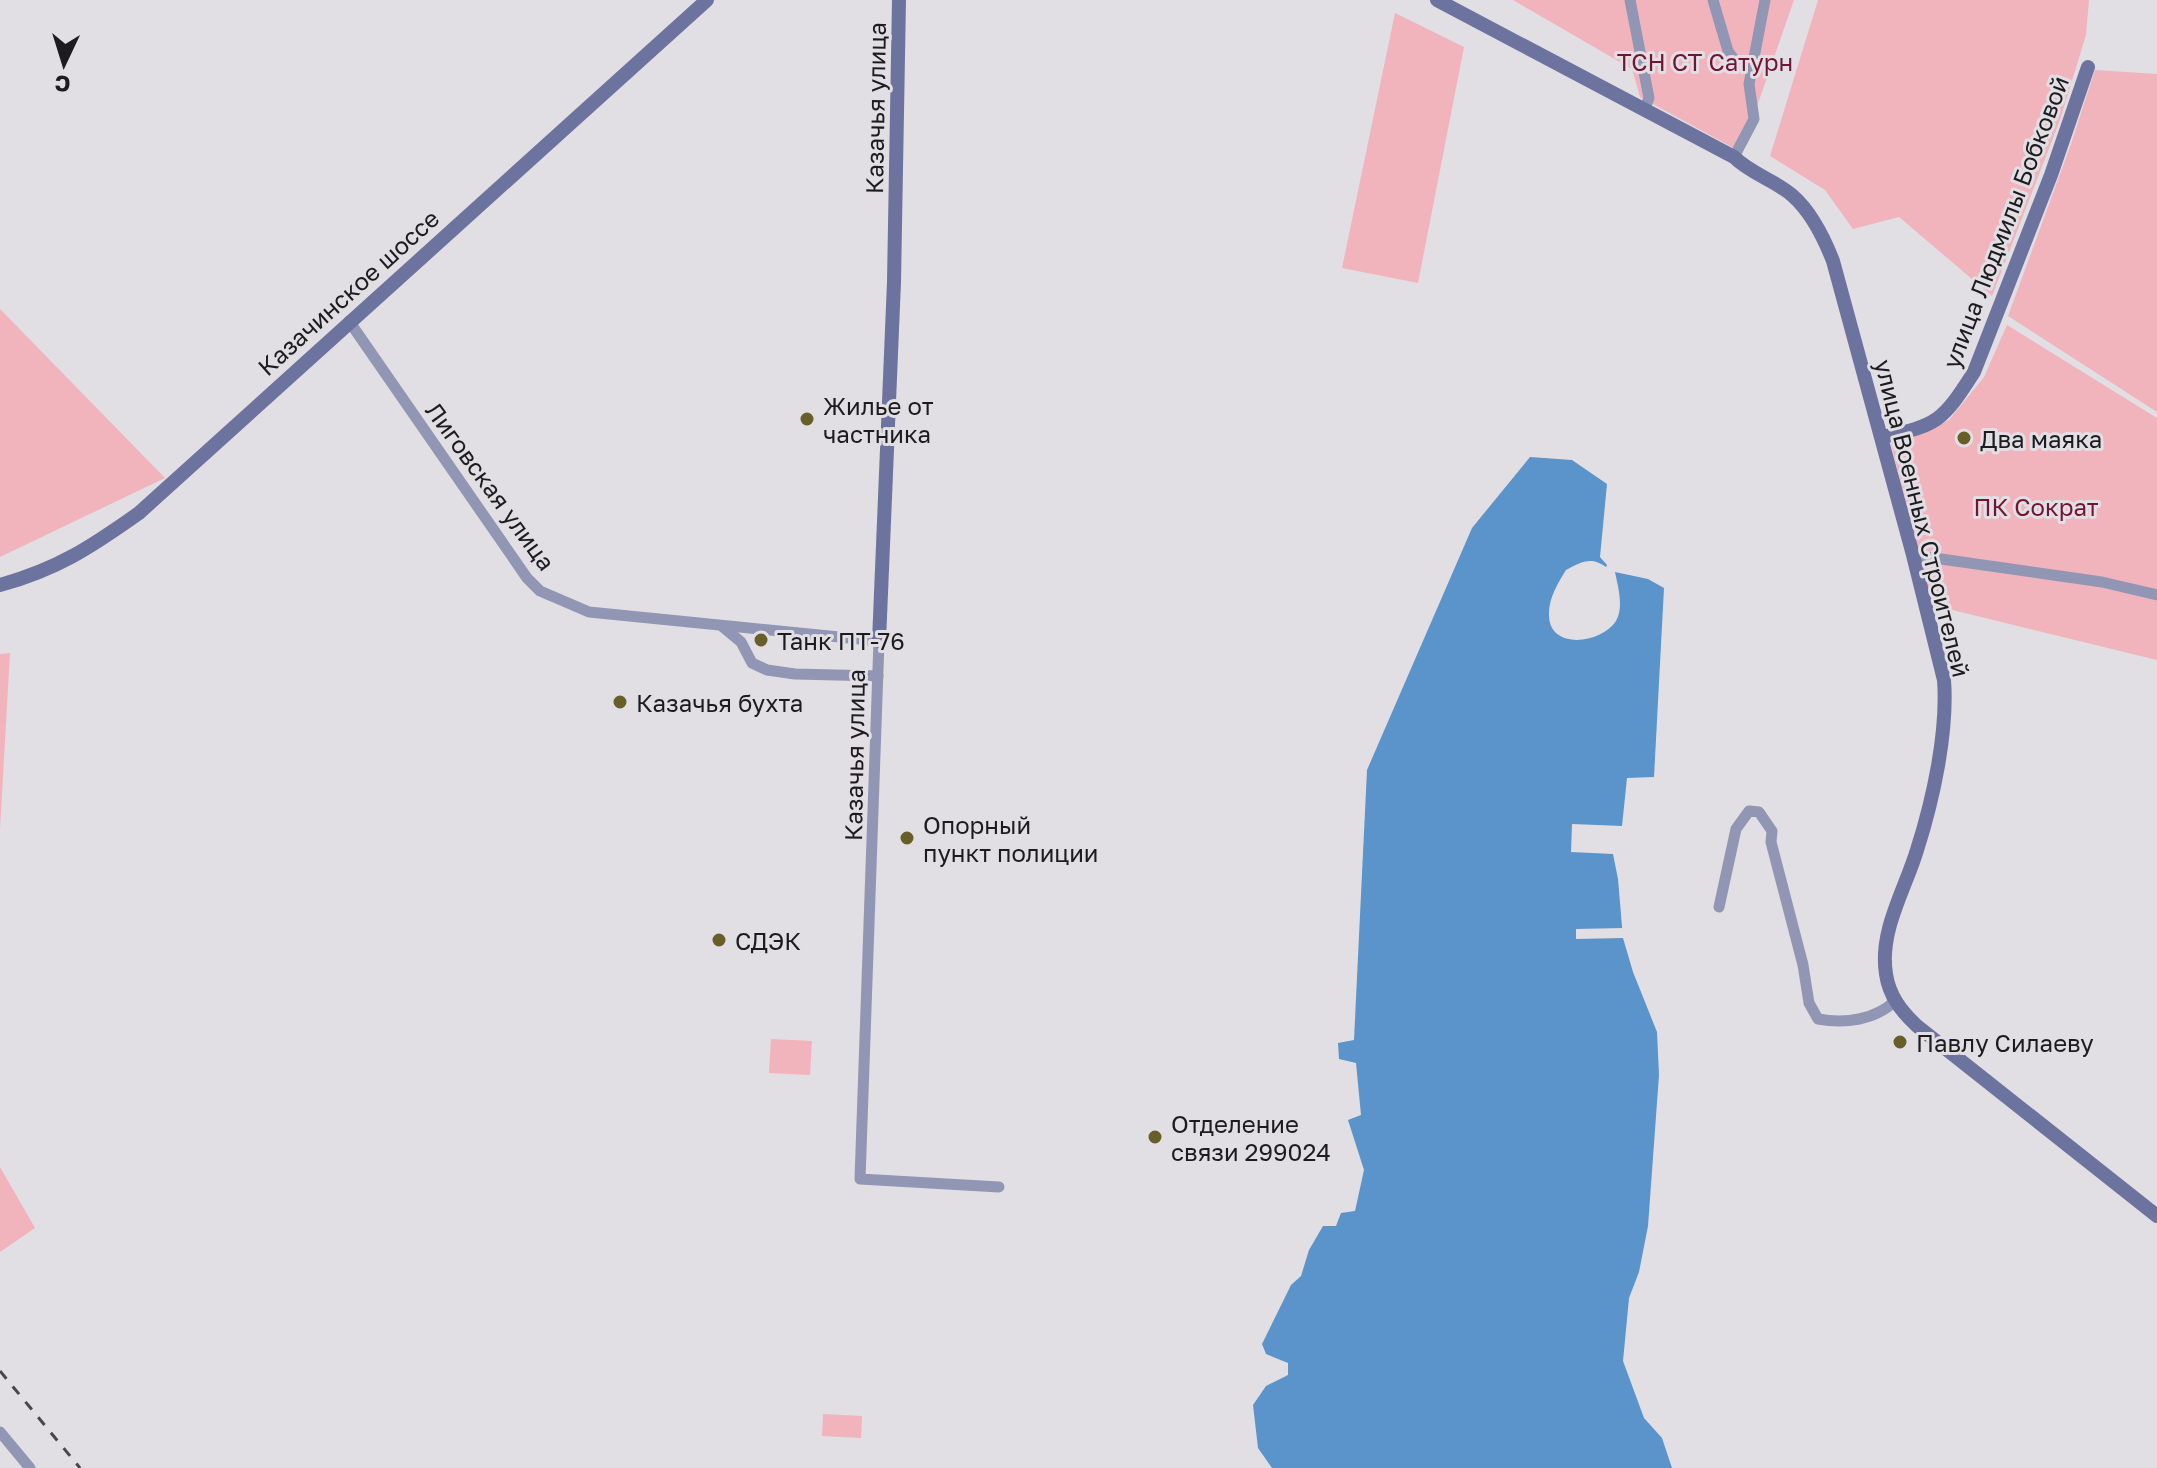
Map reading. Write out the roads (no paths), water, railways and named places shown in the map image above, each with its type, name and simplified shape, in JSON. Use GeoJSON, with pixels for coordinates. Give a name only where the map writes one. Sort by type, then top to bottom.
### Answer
{"type":"FeatureCollection","features":[{"type":"Feature","properties":{"kind":"main road","name":"Казачинское шоссе"},"geometry":{"type":"LineString","coordinates":[[0,585],[37,575],[58,565],[139,513],[707,0]]}},
{"type":"Feature","properties":{"kind":"main road","name":"Казачья улица"},"geometry":{"type":"LineString","coordinates":[[879,641],[896,209],[899,0]]}},
{"type":"Feature","properties":{"kind":"main road"},"geometry":{"type":"LineString","coordinates":[[1437,0],[1734,157]]}},
{"type":"Feature","properties":{"kind":"main road","name":"улица Людмилы Бобковой"},"geometry":{"type":"LineString","coordinates":[[1882,437],[1920,429],[1942,416],[1974,372],[2051,175],[2088,67]]}},
{"type":"Feature","properties":{"kind":"main road","name":"улица Военных Строителей"},"geometry":{"type":"LineString","coordinates":[[1734,157],[1747,170],[1792,195],[1824,238],[1882,437],[1944,680],[1946,706],[1942,740],[1918,850],[1890,925],[1885,972],[1895,1001],[1917,1026],[2157,1216]]}},
{"type":"Feature","properties":{"kind":"main road"},"geometry":{"type":"LineString","coordinates":[[1873,407],[1893,427],[1920,429]]}},
{"type":"Feature","properties":{"kind":"main road"},"geometry":{"type":"LineString","coordinates":[[1891,473],[1894,450],[1920,429]]}},
{"type":"Feature","properties":{"kind":"street"},"geometry":{"type":"LineString","coordinates":[[1630,0],[1649,98],[1645,108]]}},
{"type":"Feature","properties":{"kind":"street"},"geometry":{"type":"LineString","coordinates":[[1713,0],[1728,51],[1735,61]]}},
{"type":"Feature","properties":{"kind":"street"},"geometry":{"type":"LineString","coordinates":[[1734,157],[1754,119],[1749,84],[1765,0]]}},
{"type":"Feature","properties":{"kind":"street","name":"Лиговская улица"},"geometry":{"type":"LineString","coordinates":[[349,321],[518,566],[540,591],[589,612],[879,641]]}},
{"type":"Feature","properties":{"kind":"street"},"geometry":{"type":"LineString","coordinates":[[1913,555],[2102,582],[2157,595]]}},
{"type":"Feature","properties":{"kind":"street"},"geometry":{"type":"LineString","coordinates":[[722,627],[741,642],[752,663],[767,670],[795,674],[878,676]]}},
{"type":"Feature","properties":{"kind":"street","name":"Казачья улица"},"geometry":{"type":"LineString","coordinates":[[879,641],[860,1179],[999,1187]]}},
{"type":"Feature","properties":{"kind":"street"},"geometry":{"type":"LineString","coordinates":[[1719,907],[1736,829],[1749,811],[1759,812],[1772,831],[1771,842],[1801,958],[1809,1003],[1818,1019],[1830,1022],[1869,1017],[1895,1001]]}},
{"type":"Feature","properties":{"kind":"street"},"geometry":{"type":"LineString","coordinates":[[0,1432],[30,1468]]}},
{"type":"Feature","properties":{"kind":"water"},"geometry":{"type":"Polygon","coordinates":[[[1530,457],[1572,460],[1607,484],[1600,557],[1607,565],[1586,561],[1566,570],[1554,592],[1549,610],[1552,627],[1558,634],[1577,640],[1599,635],[1609,629],[1616,621],[1620,603],[1615,572],[1648,579],[1664,588],[1654,777],[1627,778],[1622,826],[1572,824],[1571,852],[1613,854],[1623,938],[1657,1032],[1659,1075],[1648,1226],[1639,1272],[1629,1298],[1623,1361],[1644,1418],[1662,1438],[1672,1468],[1272,1468],[1258,1448],[1253,1405],[1266,1386],[1288,1375],[1288,1363],[1266,1354],[1262,1344],[1291,1285],[1301,1276],[1309,1250],[1323,1226],[1336,1226],[1341,1213],[1355,1211],[1364,1170],[1348,1120],[1361,1115],[1356,1063],[1339,1059],[1338,1043],[1354,1040],[1367,770],[1472,528],[1530,457]]]}},
{"type":"Feature","properties":{"kind":"railway"},"geometry":{"type":"LineString","coordinates":[[0,1371],[80,1468]]}},
{"type":"Feature","properties":{"kind":"place","name":"Жилье от частника"},"geometry":{"type":"Point","coordinates":[807,419]}},
{"type":"Feature","properties":{"kind":"place","name":"Два маяка"},"geometry":{"type":"Point","coordinates":[1964,438]}},
{"type":"Feature","properties":{"kind":"place","name":"Танк ПТ-76"},"geometry":{"type":"Point","coordinates":[761,640]}},
{"type":"Feature","properties":{"kind":"place","name":"Казачья бухта"},"geometry":{"type":"Point","coordinates":[620,702]}},
{"type":"Feature","properties":{"kind":"place","name":"Опорный пункт полиции"},"geometry":{"type":"Point","coordinates":[907,838]}},
{"type":"Feature","properties":{"kind":"place","name":"СДЭК"},"geometry":{"type":"Point","coordinates":[719,940]}},
{"type":"Feature","properties":{"kind":"place","name":"Павлу Силаеву"},"geometry":{"type":"Point","coordinates":[1900,1042]}},
{"type":"Feature","properties":{"kind":"place","name":"Отделение связи 299024"},"geometry":{"type":"Point","coordinates":[1155,1137]}},
{"type":"Feature","properties":{"kind":"park label","name":"ТСН СТ Сатурн"},"geometry":{"type":"Point","coordinates":[1705,61]}},
{"type":"Feature","properties":{"kind":"park label","name":"ПК Сократ"},"geometry":{"type":"Point","coordinates":[2036,506]}}]}
